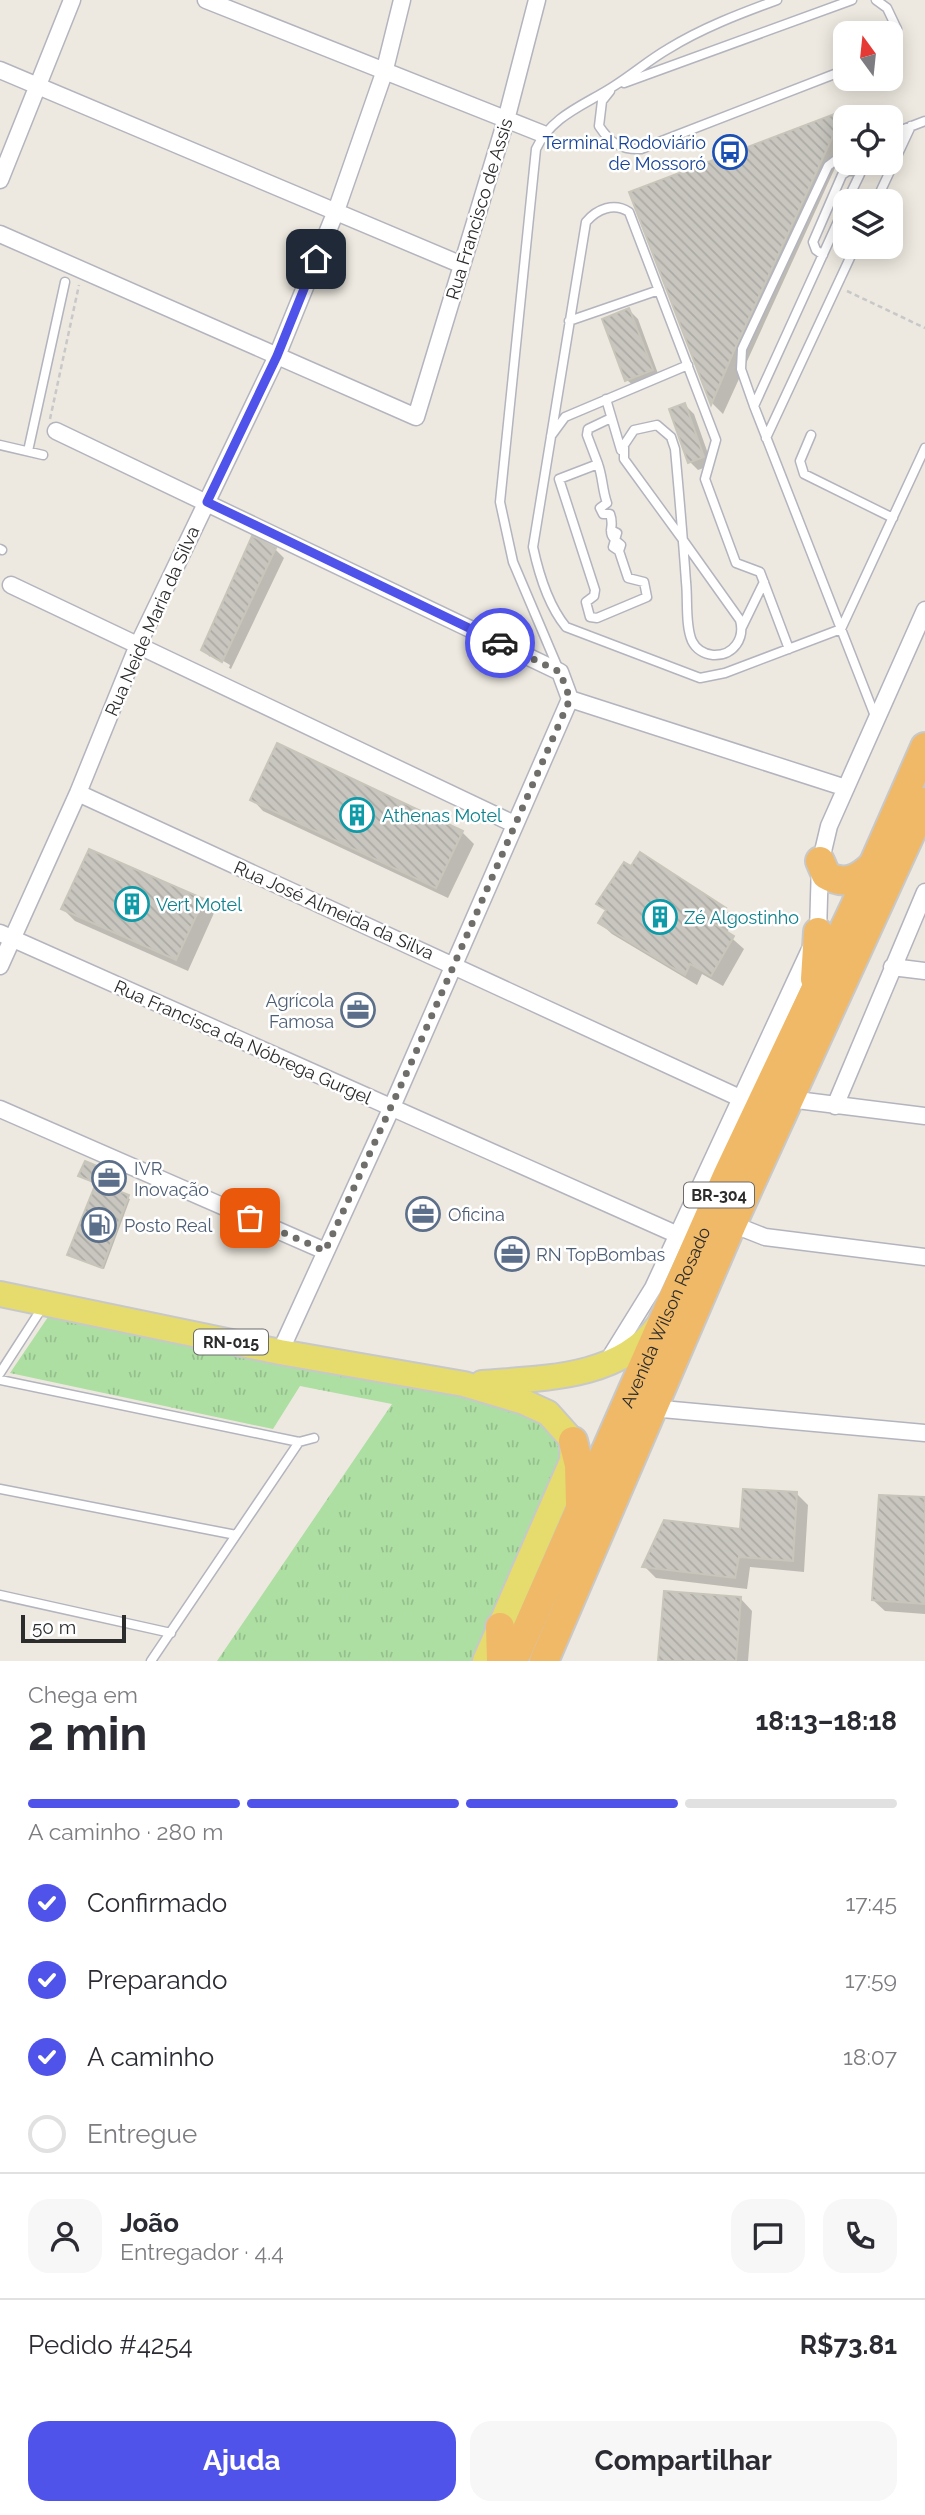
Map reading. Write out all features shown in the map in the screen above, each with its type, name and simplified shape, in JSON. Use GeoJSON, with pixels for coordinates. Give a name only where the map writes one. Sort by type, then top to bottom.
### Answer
{"type":"FeatureCollection","features":[{"type":"Feature","properties":{"kind":"highway","name":"Avenida Wilson Rosado"},"geometry":{"type":"LineString","coordinates":[[513,1661],[728,1174],[814,994],[925,747]]}},
{"type":"Feature","properties":{"kind":"highway","name":"Avenida Wilson Rosado"},"geometry":{"type":"LineString","coordinates":[[544,1661],[732,1224],[925,802]]}},
{"type":"Feature","properties":{"kind":"highway"},"geometry":{"type":"LineString","coordinates":[[820,862],[826,875],[842,881],[860,877],[872,866]]}},
{"type":"Feature","properties":{"kind":"highway"},"geometry":{"type":"LineString","coordinates":[[814,994],[818,932]]}},
{"type":"Feature","properties":{"kind":"highway"},"geometry":{"type":"LineString","coordinates":[[573,1441],[579,1465],[580,1512]]}},
{"type":"Feature","properties":{"kind":"highway"},"geometry":{"type":"LineString","coordinates":[[500,1627],[501,1661]]}},
{"type":"Feature","properties":{"kind":"main road","name":"RN-015"},"geometry":{"type":"LineString","coordinates":[[3,1299],[45,1304],[279,1352],[464,1384]]}},
{"type":"Feature","properties":{"kind":"main road"},"geometry":{"type":"LineString","coordinates":[[464,1384],[545,1378],[604,1365],[650,1336],[667,1314]]}},
{"type":"Feature","properties":{"kind":"main road"},"geometry":{"type":"LineString","coordinates":[[464,1384],[524,1402],[548,1413],[573,1441],[569,1471],[485,1661]]}},
{"type":"Feature","properties":{"kind":"street"},"geometry":{"type":"LineString","coordinates":[[0,180],[72,0]]}},
{"type":"Feature","properties":{"kind":"street"},"geometry":{"type":"LineString","coordinates":[[206,0],[543,134]]}},
{"type":"Feature","properties":{"kind":"street","name":"Rua Neide Maria da Silva"},"geometry":{"type":"LineString","coordinates":[[0,966],[6,936],[78,793],[138,645],[277,356],[336,211],[384,73],[401,0]]}},
{"type":"Feature","properties":{"kind":"street","name":"Rua Francisco de Assis"},"geometry":{"type":"LineString","coordinates":[[277,356],[416,416],[506,120],[537,0]]}},
{"type":"Feature","properties":{"kind":"street"},"geometry":{"type":"LineString","coordinates":[[0,70],[462,265]]}},
{"type":"Feature","properties":{"kind":"street"},"geometry":{"type":"LineString","coordinates":[[0,234],[277,356]]}},
{"type":"Feature","properties":{"kind":"street"},"geometry":{"type":"LineString","coordinates":[[56,431],[560,672],[570,699],[391,1109],[279,1352]]}},
{"type":"Feature","properties":{"kind":"street"},"geometry":{"type":"LineString","coordinates":[[11,585],[514,824]]}},
{"type":"Feature","properties":{"kind":"street"},"geometry":{"type":"LineString","coordinates":[[604,1365],[653,1288],[818,932],[820,862],[829,826],[925,610]]}},
{"type":"Feature","properties":{"kind":"street"},"geometry":{"type":"LineString","coordinates":[[570,699],[846,788]]}},
{"type":"Feature","properties":{"kind":"street","name":"Rua José Almeida da Silva"},"geometry":{"type":"LineString","coordinates":[[78,793],[742,1099]]}},
{"type":"Feature","properties":{"kind":"street"},"geometry":{"type":"LineString","coordinates":[[835,1106],[925,892]]}},
{"type":"Feature","properties":{"kind":"street","name":"Rua Francisca da Nóbrega Gurgel"},"geometry":{"type":"LineString","coordinates":[[6,936],[678,1235]]}},
{"type":"Feature","properties":{"kind":"street"},"geometry":{"type":"LineString","coordinates":[[892,967],[925,971]]}},
{"type":"Feature","properties":{"kind":"street"},"geometry":{"type":"LineString","coordinates":[[789,1099],[925,1116]]}},
{"type":"Feature","properties":{"kind":"street"},"geometry":{"type":"LineString","coordinates":[[0,1109],[325,1251]]}},
{"type":"Feature","properties":{"kind":"street"},"geometry":{"type":"LineString","coordinates":[[732,1224],[765,1237],[925,1257]]}},
{"type":"Feature","properties":{"kind":"street"},"geometry":{"type":"LineString","coordinates":[[651,1408],[925,1433]]}},
{"type":"Feature","properties":{"kind":"lane"},"geometry":{"type":"LineString","coordinates":[[560,672],[513,562],[500,502],[536,149],[543,134],[570,110],[612,87],[694,34],[777,0]]}},
{"type":"Feature","properties":{"kind":"lane"},"geometry":{"type":"LineString","coordinates":[[833,75],[641,149],[628,150],[617,145],[599,126],[602,101],[612,87],[852,0]]}},
{"type":"Feature","properties":{"kind":"lane"},"geometry":{"type":"LineString","coordinates":[[876,0],[887,8],[893,21]]}},
{"type":"Feature","properties":{"kind":"lane"},"geometry":{"type":"LineString","coordinates":[[903,129],[925,121]]}},
{"type":"Feature","properties":{"kind":"lane"},"geometry":{"type":"LineString","coordinates":[[882,189],[911,126]]}},
{"type":"Feature","properties":{"kind":"lane"},"geometry":{"type":"LineString","coordinates":[[833,162],[828,166],[742,349],[741,369],[876,718]]}},
{"type":"Feature","properties":{"kind":"lane"},"geometry":{"type":"LineString","coordinates":[[836,189],[842,176],[848,171],[856,171],[860,174],[853,189]]}},
{"type":"Feature","properties":{"kind":"lane"},"geometry":{"type":"LineString","coordinates":[[823,255],[816,250],[813,242],[833,196]]}},
{"type":"Feature","properties":{"kind":"lane"},"geometry":{"type":"LineString","coordinates":[[789,649],[760,572],[736,563],[705,479],[716,440],[629,212],[614,206],[603,209],[586,222],[533,547],[539,573],[555,611],[566,627],[700,678],[725,673],[789,649],[841,629],[925,448]]}},
{"type":"Feature","properties":{"kind":"lane"},"geometry":{"type":"LineString","coordinates":[[754,406],[833,233]]}},
{"type":"Feature","properties":{"kind":"lane"},"geometry":{"type":"LineString","coordinates":[[766,438],[849,259]]}},
{"type":"Feature","properties":{"kind":"lane"},"geometry":{"type":"LineString","coordinates":[[28,451],[65,282]]}},
{"type":"Feature","properties":{"kind":"lane"},"geometry":{"type":"LineString","coordinates":[[569,321],[659,290]]}},
{"type":"Feature","properties":{"kind":"lane"},"geometry":{"type":"LineString","coordinates":[[550,438],[565,417],[688,365]]}},
{"type":"Feature","properties":{"kind":"lane"},"geometry":{"type":"LineString","coordinates":[[606,399],[624,459],[736,614],[742,627]]}},
{"type":"Feature","properties":{"kind":"lane"},"geometry":{"type":"LineString","coordinates":[[598,464],[562,477],[559,483],[595,590],[594,596],[586,602],[590,617],[597,618],[647,597],[644,582],[628,578],[619,551],[621,545],[616,541],[617,533],[611,530],[610,514],[603,514],[600,508],[607,503],[603,490],[605,482],[587,435],[591,425],[611,418]]}},
{"type":"Feature","properties":{"kind":"lane"},"geometry":{"type":"LineString","coordinates":[[624,459],[624,445],[634,430],[657,425],[671,437],[675,449],[692,642],[706,654],[732,651],[764,582]]}},
{"type":"Feature","properties":{"kind":"lane"},"geometry":{"type":"LineString","coordinates":[[811,435],[800,461],[804,474],[893,518]]}},
{"type":"Feature","properties":{"kind":"lane"},"geometry":{"type":"LineString","coordinates":[[0,445],[43,455]]}},
{"type":"Feature","properties":{"kind":"lane"},"geometry":{"type":"LineString","coordinates":[[0,1373],[45,1304]]}},
{"type":"Feature","properties":{"kind":"lane"},"geometry":{"type":"LineString","coordinates":[[0,1380],[299,1442],[314,1438]]}},
{"type":"Feature","properties":{"kind":"lane"},"geometry":{"type":"LineString","coordinates":[[151,1661],[299,1442]]}},
{"type":"Feature","properties":{"kind":"lane"},"geometry":{"type":"LineString","coordinates":[[0,1489],[236,1535]]}},
{"type":"Feature","properties":{"kind":"lane"},"geometry":{"type":"LineString","coordinates":[[0,1595],[171,1633]]}},
{"type":"Feature","properties":{"kind":"path"},"geometry":{"type":"LineString","coordinates":[[836,286],[925,328]]}},
{"type":"Feature","properties":{"kind":"green space"},"geometry":{"type":"Polygon","coordinates":[[[48,1317],[511,1406],[536,1421],[557,1440],[561,1463],[474,1661],[217,1661],[392,1404],[300,1386],[273,1429],[10,1373],[48,1317]]]}},
{"type":"Feature","properties":{"kind":"building"},"geometry":{"type":"Polygon","coordinates":[[[833,115],[833,136],[711,405],[629,192],[833,115]]]}},
{"type":"Feature","properties":{"kind":"building"},"geometry":{"type":"Polygon","coordinates":[[[629,308],[653,370],[625,381],[602,319],[629,308]]]}},
{"type":"Feature","properties":{"kind":"building"},"geometry":{"type":"Polygon","coordinates":[[[685,403],[704,457],[688,463],[669,409],[685,403]]]}},
{"type":"Feature","properties":{"kind":"building"},"geometry":{"type":"Polygon","coordinates":[[[252,536],[276,548],[222,662],[201,650],[252,536]]]}},
{"type":"Feature","properties":{"kind":"building","name":"Athenas Motel"},"geometry":{"type":"Polygon","coordinates":[[[277,743],[463,831],[436,888],[250,800],[277,743]]]}},
{"type":"Feature","properties":{"kind":"building","name":"Vert Motel"},"geometry":{"type":"Polygon","coordinates":[[[89,849],[204,899],[176,960],[61,909],[89,849]]]}},
{"type":"Feature","properties":{"kind":"building","name":"Zé Algostinho"},"geometry":{"type":"Polygon","coordinates":[[[640,852],[726,908],[713,923],[734,936],[711,976],[690,964],[685,975],[598,923],[606,910],[596,904],[624,862],[631,866],[640,852]]]}},
{"type":"Feature","properties":{"kind":"building","name":"Posto Real"},"geometry":{"type":"Polygon","coordinates":[[[85,1161],[109,1171],[103,1185],[129,1195],[102,1268],[67,1255],[96,1183],[78,1176],[85,1161]]]}},
{"type":"Feature","properties":{"kind":"building"},"geometry":{"type":"Polygon","coordinates":[[[743,1489],[797,1492],[793,1561],[739,1557],[735,1578],[642,1567],[664,1520],[740,1529],[743,1489]]]}},
{"type":"Feature","properties":{"kind":"building"},"geometry":{"type":"Polygon","coordinates":[[[879,1495],[925,1497],[925,1604],[872,1600],[879,1495]]]}},
{"type":"Feature","properties":{"kind":"building"},"geometry":{"type":"Polygon","coordinates":[[[664,1591],[741,1597],[736,1661],[658,1661],[664,1591]]]}},
{"type":"Feature","properties":{"kind":"way so far"},"geometry":{"type":"LineString","coordinates":[[250,1218],[325,1251],[455,965],[570,699],[560,672],[500,643]]}},
{"type":"Feature","properties":{"kind":"place","name":"Terminal Rodoviário de Mossoró"},"geometry":{"type":"Point","coordinates":[730,152]}},
{"type":"Feature","properties":{"kind":"place","name":"Athenas Motel"},"geometry":{"type":"Point","coordinates":[357,815]}},
{"type":"Feature","properties":{"kind":"place","name":"Vert Motel"},"geometry":{"type":"Point","coordinates":[132,904]}},
{"type":"Feature","properties":{"kind":"place","name":"Zé Algostinho"},"geometry":{"type":"Point","coordinates":[660,917]}},
{"type":"Feature","properties":{"kind":"place","name":"Agrícola Famosa"},"geometry":{"type":"Point","coordinates":[358,1010]}},
{"type":"Feature","properties":{"kind":"place","name":"IVR Inovação"},"geometry":{"type":"Point","coordinates":[109,1178]}},
{"type":"Feature","properties":{"kind":"place","name":"Oficina"},"geometry":{"type":"Point","coordinates":[423,1214]}},
{"type":"Feature","properties":{"kind":"place","name":"Posto Real"},"geometry":{"type":"Point","coordinates":[99,1225]}},
{"type":"Feature","properties":{"kind":"place","name":"RN TopBombas"},"geometry":{"type":"Point","coordinates":[512,1254]}},
{"type":"Feature","properties":{"kind":"route"},"geometry":{"type":"LineString","coordinates":[[316,259],[277,356],[207,502],[500,643]]}}]}
